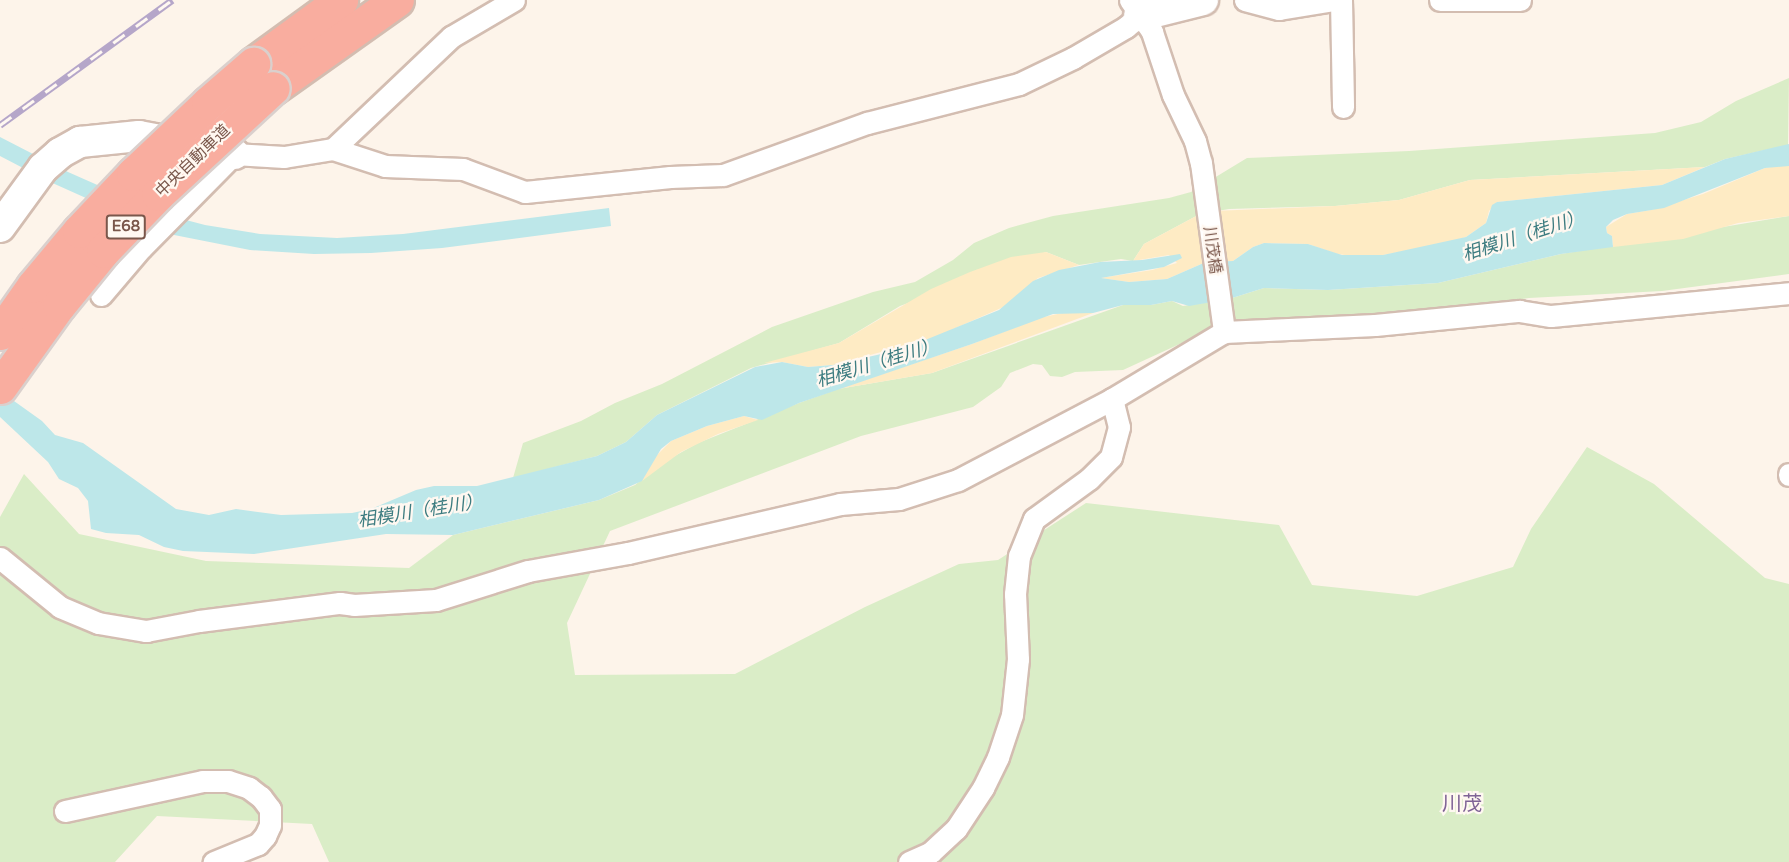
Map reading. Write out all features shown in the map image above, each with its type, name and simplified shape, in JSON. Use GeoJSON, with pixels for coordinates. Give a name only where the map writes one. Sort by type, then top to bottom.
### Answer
{"type":"FeatureCollection","features":[{"type":"Feature","properties":{"kind":"highway","name":"中央自動車道"},"geometry":{"type":"LineString","coordinates":[[0,387],[59,305],[103,251],[158,194],[263,76],[341,0]]}},
{"type":"Feature","properties":{"kind":"highway","name":"中央自動車道"},"geometry":{"type":"LineString","coordinates":[[0,333],[33,286],[79,231],[208,103],[263,76],[397,0]]}},
{"type":"Feature","properties":{"kind":"street"},"geometry":{"type":"LineString","coordinates":[[333,149],[451,37],[514,0]]}},
{"type":"Feature","properties":{"kind":"street"},"geometry":{"type":"LineString","coordinates":[[0,227],[25,190],[60,153],[80,142],[139,136],[234,154],[285,157],[333,149],[385,166],[464,169],[525,192],[670,177],[723,175],[867,123],[1019,84],[1073,58],[1126,27],[1135,8],[1203,0]]}},
{"type":"Feature","properties":{"kind":"street"},"geometry":{"type":"LineString","coordinates":[[1245,0],[1279,9],[1334,0]]}},
{"type":"Feature","properties":{"kind":"street"},"geometry":{"type":"LineString","coordinates":[[1341,0],[1343,107]]}},
{"type":"Feature","properties":{"kind":"street"},"geometry":{"type":"LineString","coordinates":[[1440,0],[1520,0]]}},
{"type":"Feature","properties":{"kind":"street","name":"川茂橋"},"geometry":{"type":"LineString","coordinates":[[1135,8],[1152,32],[1173,95],[1195,141],[1223,326]]}},
{"type":"Feature","properties":{"kind":"street"},"geometry":{"type":"LineString","coordinates":[[101,295],[146,243],[234,154]]}},
{"type":"Feature","properties":{"kind":"street"},"geometry":{"type":"LineString","coordinates":[[0,558],[60,607],[98,623],[146,632],[199,621],[340,603],[354,605],[436,600],[528,571],[628,553],[840,504],[899,499],[958,480],[1112,399],[1223,326],[1375,325],[1519,311],[1551,316],[1789,293]]}},
{"type":"Feature","properties":{"kind":"street"},"geometry":{"type":"LineString","coordinates":[[909,862],[931,852],[956,830],[983,788],[998,757],[1012,715],[1018,659],[1015,594],[1019,556],[1034,519],[1089,479],[1111,457],[1119,427],[1112,399]]}},
{"type":"Feature","properties":{"kind":"street"},"geometry":{"type":"LineString","coordinates":[[65,811],[147,791],[203,781],[228,781],[249,788],[261,797],[270,809],[270,825],[265,836],[258,844],[214,862]]}},
{"type":"Feature","properties":{"kind":"green space"},"geometry":{"type":"Polygon","coordinates":[[[1789,78],[1788,145],[1725,159],[1705,167],[1470,180],[1399,200],[1335,206],[1229,209],[1200,214],[1144,244],[1133,261],[1121,259],[1079,265],[1046,252],[900,306],[839,343],[751,368],[657,415],[626,442],[597,456],[513,478],[523,443],[581,421],[615,403],[662,384],[772,327],[873,292],[915,282],[953,260],[974,243],[1009,228],[1053,216],[1169,198],[1191,192],[1247,158],[1409,151],[1655,133],[1701,122],[1736,101],[1789,78]]]}},
{"type":"Feature","properties":{"kind":"green space"},"geometry":{"type":"Polygon","coordinates":[[[1789,216],[1789,274],[1662,291],[1529,298],[1417,312],[1300,319],[1232,320],[1123,370],[1075,372],[1062,377],[1050,376],[1042,365],[1033,364],[1010,373],[1001,387],[973,407],[861,436],[610,531],[567,623],[575,675],[735,674],[865,607],[959,564],[998,560],[1086,503],[1279,525],[1312,585],[1417,596],[1513,567],[1531,529],[1587,447],[1654,484],[1765,578],[1789,584],[1789,862],[329,862],[312,824],[157,816],[115,862],[0,862],[0,517],[24,474],[79,534],[206,561],[409,568],[453,535],[599,500],[635,485],[664,462],[698,443],[799,403],[838,389],[932,373],[1123,305],[1151,305],[1172,301],[1183,306],[1229,299],[1264,288],[1328,290],[1438,283],[1561,254],[1789,216]]]}},
{"type":"Feature","properties":{"kind":"sand"},"geometry":{"type":"Polygon","coordinates":[[[1789,166],[1789,216],[1738,223],[1683,239],[1613,247],[1612,236],[1607,233],[1606,227],[1627,214],[1651,210],[1703,194],[1765,168],[1789,166]]]}},
{"type":"Feature","properties":{"kind":"sand"},"geometry":{"type":"Polygon","coordinates":[[[1705,167],[1662,185],[1497,202],[1489,211],[1486,223],[1466,237],[1444,244],[1383,255],[1353,256],[1337,254],[1308,244],[1264,243],[1253,247],[1233,261],[1206,262],[1167,279],[1129,282],[1100,278],[1152,270],[1177,263],[1169,255],[1133,261],[1144,244],[1200,214],[1214,211],[1335,206],[1399,200],[1470,180],[1705,167]]]}},
{"type":"Feature","properties":{"kind":"sand"},"geometry":{"type":"Polygon","coordinates":[[[1046,252],[1079,265],[1038,278],[1008,305],[933,338],[833,365],[808,367],[782,362],[764,363],[839,343],[931,289],[970,272],[1011,257],[1046,252]]]}},
{"type":"Feature","properties":{"kind":"sand"},"geometry":{"type":"Polygon","coordinates":[[[1067,312],[1093,313],[932,373],[838,389],[972,344],[1039,318],[1067,312]]]}},
{"type":"Feature","properties":{"kind":"sand"},"geometry":{"type":"Polygon","coordinates":[[[744,416],[758,420],[718,434],[681,452],[642,481],[653,459],[671,441],[707,426],[744,416]]]}},
{"type":"Feature","properties":{"kind":"water"},"geometry":{"type":"Polygon","coordinates":[[[0,137],[68,172],[163,214],[205,225],[260,234],[337,238],[403,234],[609,208],[611,226],[442,248],[371,253],[314,254],[250,250],[164,233],[48,181],[0,156],[0,137]]]}},
{"type":"Feature","properties":{"kind":"water","name":"相模川（桂川）"},"geometry":{"type":"Polygon","coordinates":[[[1789,144],[1789,166],[1765,168],[1664,208],[1627,214],[1613,220],[1606,227],[1607,233],[1612,236],[1613,247],[1561,254],[1438,283],[1328,290],[1264,288],[1229,299],[1189,306],[1172,301],[1151,305],[1123,305],[1093,313],[1053,314],[799,403],[762,420],[744,416],[707,426],[671,441],[661,449],[642,481],[599,500],[453,535],[386,534],[254,554],[183,551],[164,547],[139,535],[106,533],[91,529],[88,501],[78,488],[59,479],[48,462],[0,417],[0,391],[42,421],[55,435],[83,443],[176,509],[209,515],[236,509],[281,515],[352,513],[371,509],[416,490],[434,486],[477,486],[597,456],[626,442],[657,415],[755,367],[782,362],[808,367],[833,365],[903,349],[999,310],[1033,281],[1059,270],[1100,262],[1142,260],[1180,254],[1182,258],[1164,267],[1101,278],[1129,282],[1167,279],[1206,262],[1233,261],[1253,247],[1264,243],[1308,244],[1342,255],[1383,255],[1466,237],[1486,223],[1492,205],[1497,202],[1662,185],[1725,159],[1789,144]]]}},
{"type":"Feature","properties":{"kind":"railway"},"geometry":{"type":"LineString","coordinates":[[0,125],[172,0]]}},
{"type":"Feature","properties":{"kind":"district","name":"川茂"},"geometry":{"type":"Point","coordinates":[1462,804]}}]}
